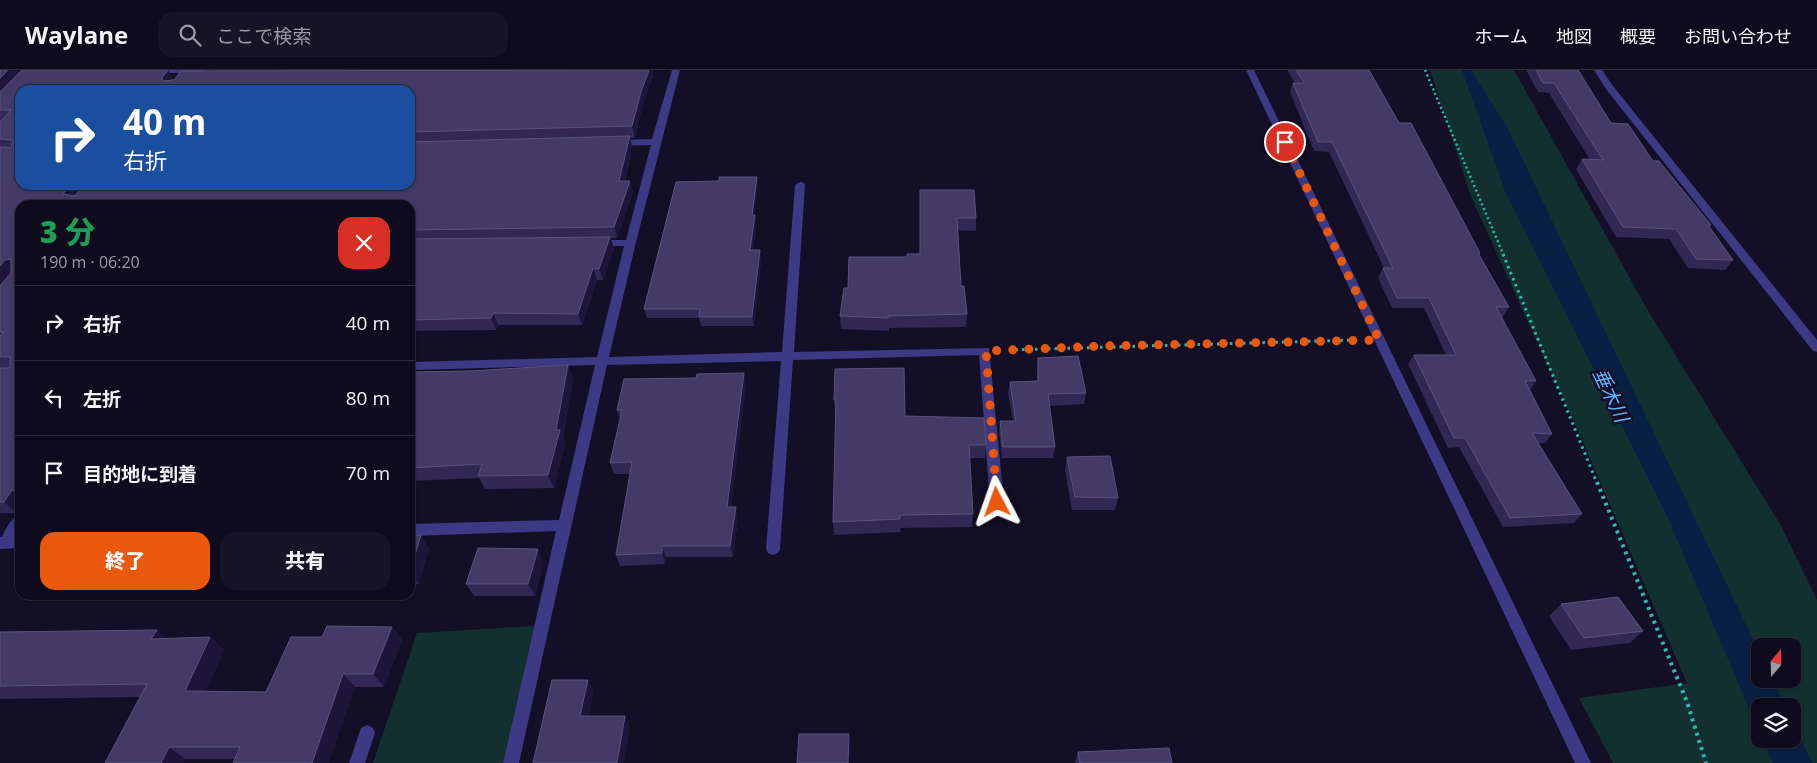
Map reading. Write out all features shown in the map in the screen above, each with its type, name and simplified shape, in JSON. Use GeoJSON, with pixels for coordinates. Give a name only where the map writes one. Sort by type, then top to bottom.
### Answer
{"type":"FeatureCollection","features":[{"type":"Feature","properties":{"kind":"street"},"geometry":{"type":"LineString","coordinates":[[156,70],[188,74],[201,70]]}},
{"type":"Feature","properties":{"kind":"street"},"geometry":{"type":"LineString","coordinates":[[511,763],[602,362],[656,142],[676,70]]}},
{"type":"Feature","properties":{"kind":"street"},"geometry":{"type":"LineString","coordinates":[[1250,70],[1583,763]]}},
{"type":"Feature","properties":{"kind":"street"},"geometry":{"type":"LineString","coordinates":[[1598,70],[1609,87],[1817,348]]}},
{"type":"Feature","properties":{"kind":"street"},"geometry":{"type":"LineString","coordinates":[[606,143],[656,142]]}},
{"type":"Feature","properties":{"kind":"street"},"geometry":{"type":"LineString","coordinates":[[773,549],[800,185]]}},
{"type":"Feature","properties":{"kind":"street"},"geometry":{"type":"LineString","coordinates":[[583,244],[631,243]]}},
{"type":"Feature","properties":{"kind":"street"},"geometry":{"type":"LineString","coordinates":[[415,366],[986,351],[997,502]]}},
{"type":"Feature","properties":{"kind":"street"},"geometry":{"type":"LineString","coordinates":[[415,530],[566,525]]}},
{"type":"Feature","properties":{"kind":"street"},"geometry":{"type":"LineString","coordinates":[[3,543],[15,527]]}},
{"type":"Feature","properties":{"kind":"street"},"geometry":{"type":"LineString","coordinates":[[357,763],[367,733]]}},
{"type":"Feature","properties":{"kind":"path"},"geometry":{"type":"LineString","coordinates":[[1425,70],[1687,702],[1706,763]]}},
{"type":"Feature","properties":{"kind":"path"},"geometry":{"type":"LineString","coordinates":[[986,351],[1103,346],[1379,340]]}},
{"type":"Feature","properties":{"kind":"green space"},"geometry":{"type":"Polygon","coordinates":[[[1430,70],[1514,70],[1647,309],[1780,524],[1817,600],[1817,763],[1613,763],[1579,698],[1687,683],[1583,442],[1471,197],[1430,70]]]}},
{"type":"Feature","properties":{"kind":"green space"},"geometry":{"type":"Polygon","coordinates":[[[534,626],[503,763],[373,763],[417,633],[534,626]]]}},
{"type":"Feature","properties":{"kind":"water","name":"垂木川"},"geometry":{"type":"Polygon","coordinates":[[[1462,70],[1471,70],[1507,127],[1752,638],[1751,688],[1776,688],[1781,698],[1751,698],[1751,713],[1666,514],[1505,191],[1462,70]]]}},
{"type":"Feature","properties":{"kind":"water"},"geometry":{"type":"Polygon","coordinates":[[[1801,739],[1812,763],[1773,763],[1766,748],[1801,748],[1801,739]]]}},
{"type":"Feature","properties":{"kind":"building"},"geometry":{"type":"Polygon","coordinates":[[[0,70],[8,70],[0,78],[0,70]]]}},
{"type":"Feature","properties":{"kind":"building"},"geometry":{"type":"Polygon","coordinates":[[[22,70],[168,70],[162,78],[163,81],[174,80],[181,71],[649,70],[632,126],[415,132],[415,85],[15,85],[15,190],[66,190],[63,194],[75,196],[79,190],[415,190],[415,142],[630,136],[619,181],[630,181],[614,227],[415,230],[415,200],[15,200],[15,490],[12,490],[4,502],[0,502],[0,368],[10,368],[10,357],[0,357],[0,336],[4,332],[0,332],[0,286],[11,273],[11,259],[5,260],[0,266],[0,147],[11,148],[13,140],[0,139],[0,122],[11,110],[0,110],[0,92],[22,70]]]}},
{"type":"Feature","properties":{"kind":"building"},"geometry":{"type":"Polygon","coordinates":[[[1296,70],[1369,70],[1399,123],[1411,123],[1480,253],[1478,253],[1509,307],[1496,307],[1536,381],[1525,381],[1552,434],[1532,433],[1582,514],[1510,518],[1465,438],[1454,438],[1414,355],[1456,355],[1429,298],[1397,298],[1383,268],[1393,268],[1332,142],[1318,142],[1293,83],[1304,83],[1296,70]]]}},
{"type":"Feature","properties":{"kind":"building"},"geometry":{"type":"Polygon","coordinates":[[[1536,70],[1578,70],[1611,123],[1628,124],[1653,161],[1659,161],[1711,225],[1708,225],[1733,260],[1696,259],[1676,229],[1623,227],[1582,159],[1603,160],[1554,83],[1543,83],[1536,70]]]}},
{"type":"Feature","properties":{"kind":"building"},"geometry":{"type":"Polygon","coordinates":[[[719,177],[757,177],[752,215],[755,215],[750,250],[760,250],[752,317],[699,317],[700,309],[644,309],[676,182],[719,181],[719,177]]]}},
{"type":"Feature","properties":{"kind":"building"},"geometry":{"type":"Polygon","coordinates":[[[920,190],[974,190],[976,218],[957,218],[961,286],[964,286],[967,314],[888,316],[888,318],[840,316],[844,288],[848,288],[849,257],[907,257],[907,254],[920,254],[920,190]]]}},
{"type":"Feature","properties":{"kind":"building"},"geometry":{"type":"Polygon","coordinates":[[[610,237],[599,269],[593,268],[578,314],[493,313],[491,318],[415,320],[415,239],[610,237]]]}},
{"type":"Feature","properties":{"kind":"building"},"geometry":{"type":"Polygon","coordinates":[[[1078,356],[1086,393],[1048,394],[1055,447],[1003,447],[1000,421],[1016,421],[1010,382],[1038,381],[1038,358],[1078,356]]]}},
{"type":"Feature","properties":{"kind":"building"},"geometry":{"type":"Polygon","coordinates":[[[568,365],[556,430],[560,430],[548,475],[478,476],[482,464],[415,468],[415,372],[471,371],[568,365]]]}},
{"type":"Feature","properties":{"kind":"building"},"geometry":{"type":"Polygon","coordinates":[[[904,368],[905,416],[984,418],[986,445],[969,445],[973,514],[900,515],[900,519],[833,522],[835,369],[904,368]]]}},
{"type":"Feature","properties":{"kind":"building"},"geometry":{"type":"Polygon","coordinates":[[[744,373],[727,507],[736,507],[730,546],[662,546],[662,553],[616,555],[632,462],[610,463],[622,410],[617,410],[624,379],[696,378],[697,374],[744,373]]]}},
{"type":"Feature","properties":{"kind":"building"},"geometry":{"type":"Polygon","coordinates":[[[1110,456],[1118,498],[1075,497],[1067,457],[1110,456]]]}},
{"type":"Feature","properties":{"kind":"building"},"geometry":{"type":"Polygon","coordinates":[[[421,535],[415,555],[415,536],[421,535]]]}},
{"type":"Feature","properties":{"kind":"building"},"geometry":{"type":"Polygon","coordinates":[[[478,548],[538,549],[528,584],[466,584],[478,548]]]}},
{"type":"Feature","properties":{"kind":"building"},"geometry":{"type":"Polygon","coordinates":[[[1618,597],[1643,631],[1584,638],[1561,604],[1618,597]]]}},
{"type":"Feature","properties":{"kind":"building"},"geometry":{"type":"Polygon","coordinates":[[[327,626],[392,627],[373,674],[343,674],[312,763],[233,763],[240,747],[169,747],[161,763],[105,763],[147,684],[0,686],[0,632],[157,630],[151,639],[210,637],[185,691],[266,692],[291,637],[322,637],[327,626]]]}},
{"type":"Feature","properties":{"kind":"building"},"geometry":{"type":"Polygon","coordinates":[[[552,680],[588,680],[580,716],[625,716],[617,763],[533,763],[552,680]]]}},
{"type":"Feature","properties":{"kind":"building"},"geometry":{"type":"Polygon","coordinates":[[[799,734],[849,734],[848,763],[797,763],[799,734]]]}},
{"type":"Feature","properties":{"kind":"building"},"geometry":{"type":"Polygon","coordinates":[[[1169,748],[1172,763],[1080,763],[1078,752],[1169,748]]]}},
{"type":"Feature","properties":{"kind":"route"},"geometry":{"type":"LineString","coordinates":[[997,502],[986,351],[1103,346],[1379,340],[1285,142]]}}]}
